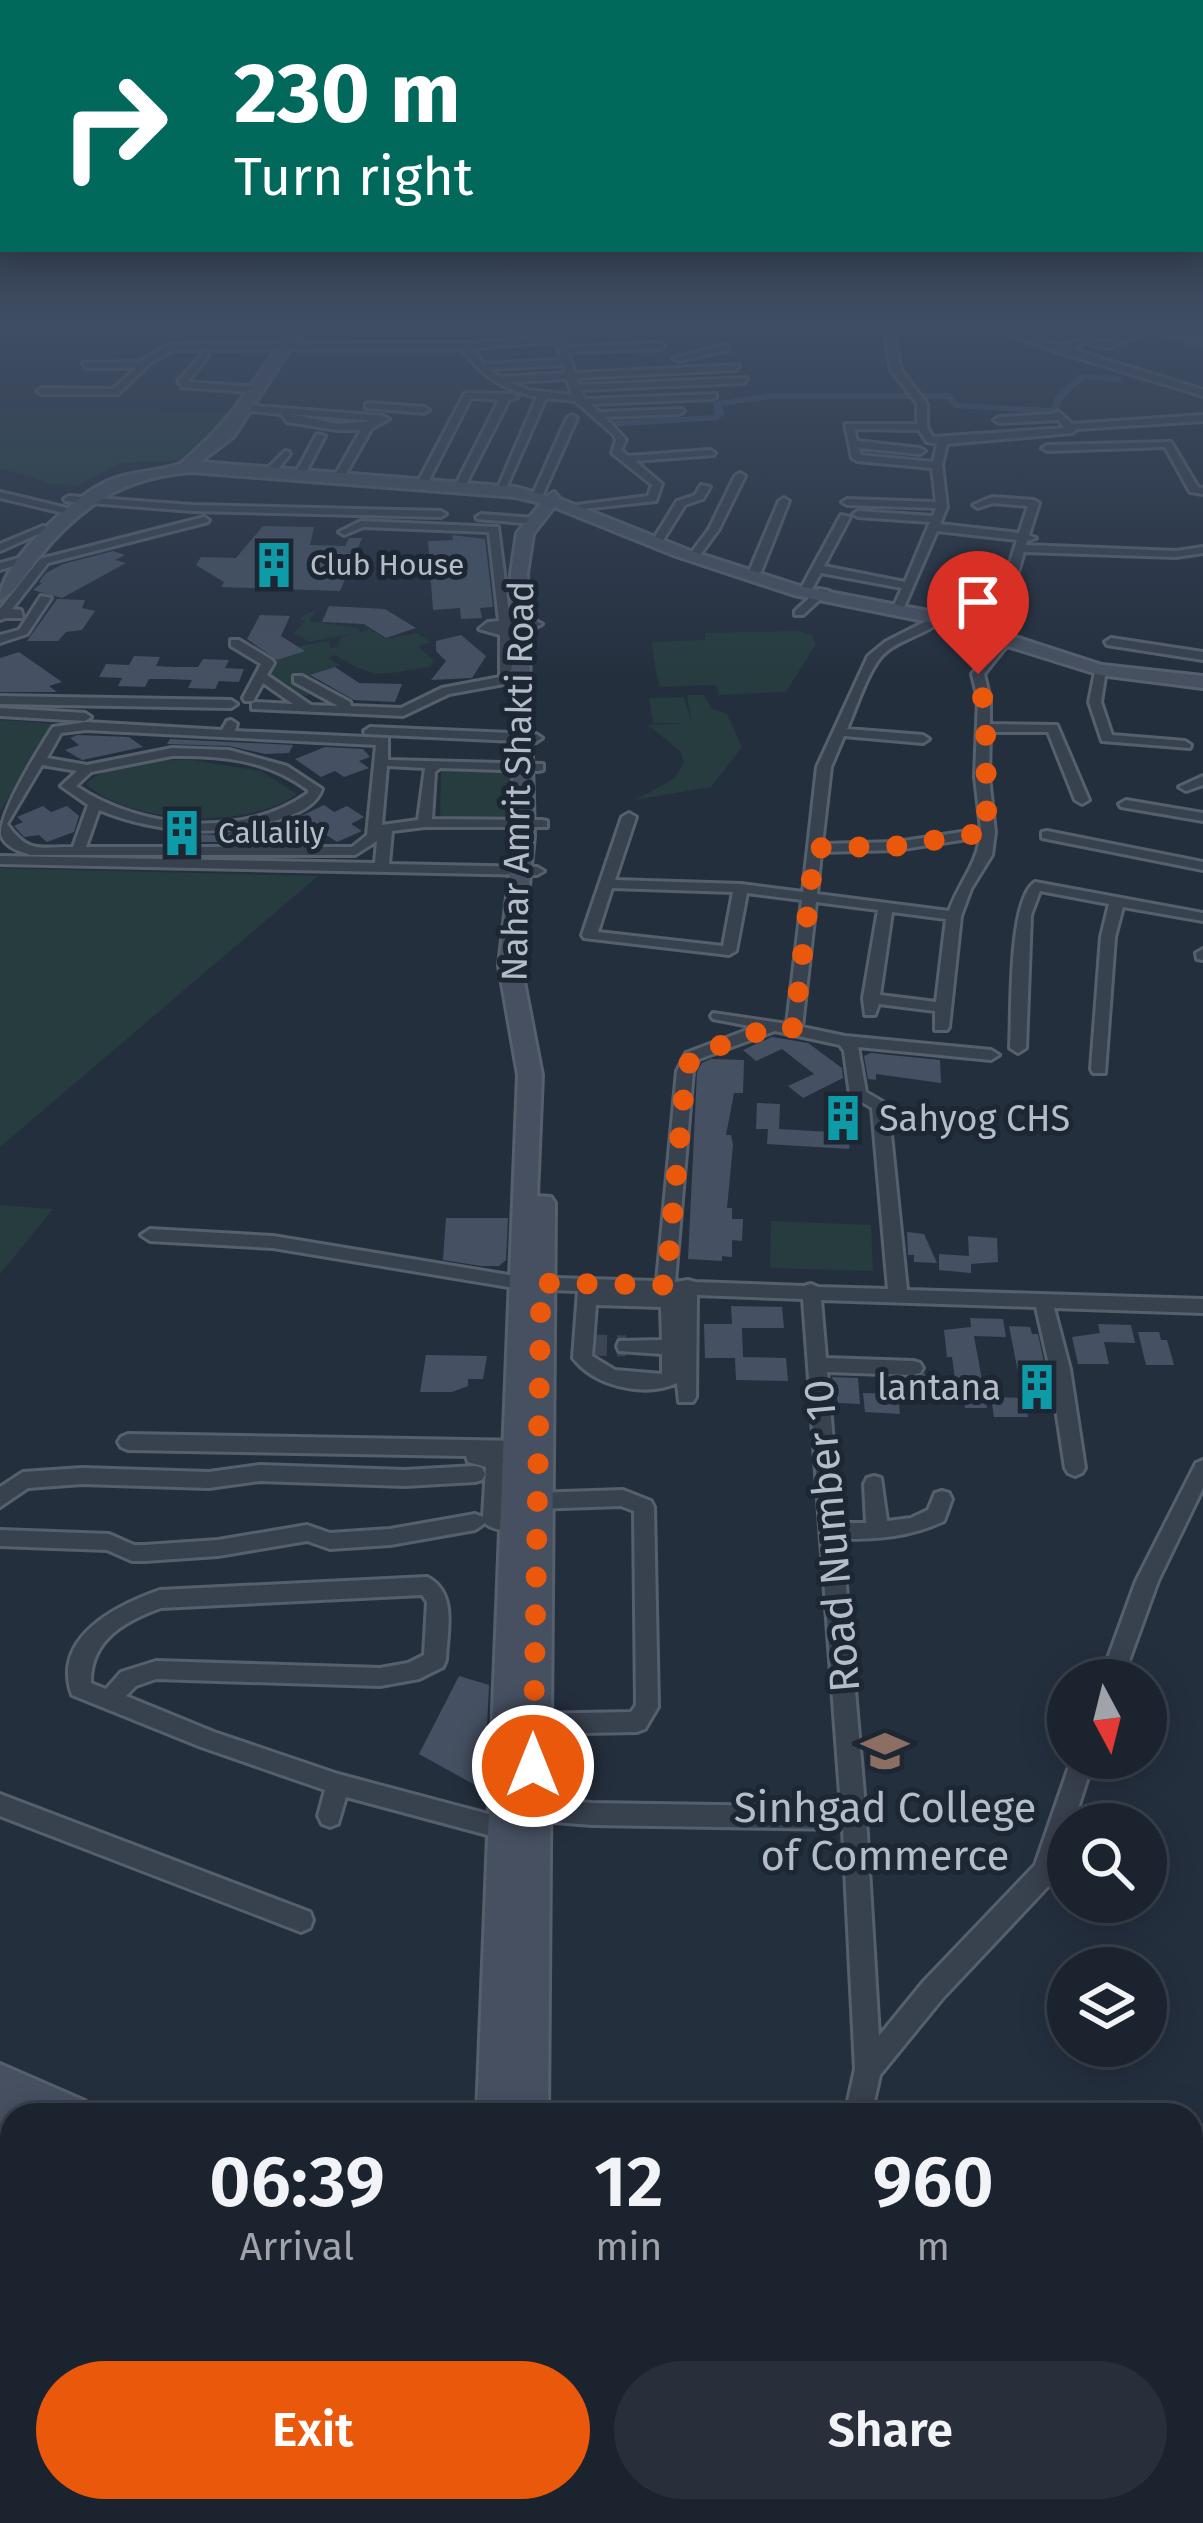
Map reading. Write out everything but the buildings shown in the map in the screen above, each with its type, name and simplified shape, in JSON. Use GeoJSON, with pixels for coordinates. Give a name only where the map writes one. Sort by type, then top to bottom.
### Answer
{"type":"FeatureCollection","features":[{"type":"Feature","properties":{"kind":"street"},"geometry":{"type":"LineString","coordinates":[[198,464],[216,443]]}},
{"type":"Feature","properties":{"kind":"street"},"geometry":{"type":"LineString","coordinates":[[300,474],[316,443]]}},
{"type":"Feature","properties":{"kind":"street"},"geometry":{"type":"LineString","coordinates":[[339,477],[358,443]]}},
{"type":"Feature","properties":{"kind":"street"},"geometry":{"type":"LineString","coordinates":[[422,482],[443,443]]}},
{"type":"Feature","properties":{"kind":"street"},"geometry":{"type":"LineString","coordinates":[[460,486],[482,443]]}},
{"type":"Feature","properties":{"kind":"street"},"geometry":{"type":"LineString","coordinates":[[501,488],[521,443]]}},
{"type":"Feature","properties":{"kind":"street"},"geometry":{"type":"LineString","coordinates":[[3,612],[44,562],[243,508],[534,524],[548,497],[564,443]]}},
{"type":"Feature","properties":{"kind":"street"},"geometry":{"type":"LineString","coordinates":[[581,507],[656,497],[657,484],[616,451],[620,443]]}},
{"type":"Feature","properties":{"kind":"street"},"geometry":{"type":"LineString","coordinates":[[889,608],[910,586],[936,512],[943,443]]}},
{"type":"Feature","properties":{"kind":"street"},"geometry":{"type":"LineString","coordinates":[[920,451],[853,444],[857,458],[937,465]]}},
{"type":"Feature","properties":{"kind":"street"},"geometry":{"type":"LineString","coordinates":[[1058,464],[1047,448],[1168,444],[1194,490],[1203,491]]}},
{"type":"Feature","properties":{"kind":"street"},"geometry":{"type":"LineString","coordinates":[[1099,461],[1105,446]]}},
{"type":"Feature","properties":{"kind":"street"},"geometry":{"type":"LineString","coordinates":[[625,459],[710,453]]}},
{"type":"Feature","properties":{"kind":"street"},"geometry":{"type":"LineString","coordinates":[[270,472],[284,454]]}},
{"type":"Feature","properties":{"kind":"street"},"geometry":{"type":"LineString","coordinates":[[198,464],[548,497]]}},
{"type":"Feature","properties":{"kind":"street"},"geometry":{"type":"LineString","coordinates":[[0,584],[70,503],[149,469],[198,464],[501,488],[581,507],[696,555],[814,591],[938,618],[1100,670],[1203,682]]}},
{"type":"Feature","properties":{"kind":"street"},"geometry":{"type":"LineString","coordinates":[[1183,471],[1203,468]]}},
{"type":"Feature","properties":{"kind":"street"},"geometry":{"type":"LineString","coordinates":[[696,555],[740,476]]}},
{"type":"Feature","properties":{"kind":"street"},"geometry":{"type":"LineString","coordinates":[[658,540],[681,503],[699,496],[704,487]]}},
{"type":"Feature","properties":{"kind":"street"},"geometry":{"type":"LineString","coordinates":[[0,495],[212,514]]}},
{"type":"Feature","properties":{"kind":"street"},"geometry":{"type":"LineString","coordinates":[[972,628],[1010,579],[1034,503],[992,500],[978,506]]}},
{"type":"Feature","properties":{"kind":"street"},"geometry":{"type":"LineString","coordinates":[[755,572],[784,501]]}},
{"type":"Feature","properties":{"kind":"street"},"geometry":{"type":"LineString","coordinates":[[847,502],[936,512],[1020,542],[1176,554],[1203,550]]}},
{"type":"Feature","properties":{"kind":"street"},"geometry":{"type":"LineString","coordinates":[[3,612],[70,503]]}},
{"type":"Feature","properties":{"kind":"street"},"geometry":{"type":"LineString","coordinates":[[799,613],[851,516],[936,512]]}},
{"type":"Feature","properties":{"kind":"street"},"geometry":{"type":"LineString","coordinates":[[0,712],[56,709],[70,699],[403,712],[446,691],[506,680],[513,626],[494,529],[419,520],[351,525],[344,532]]}},
{"type":"Feature","properties":{"kind":"street","name":"Nahar Amrit Shakti Road"},"geometry":{"type":"LineString","coordinates":[[529,738],[517,681],[513,626],[534,570],[539,533],[534,524]]}},
{"type":"Feature","properties":{"kind":"street"},"geometry":{"type":"LineString","coordinates":[[0,548],[47,528]]}},
{"type":"Feature","properties":{"kind":"street"},"geometry":{"type":"LineString","coordinates":[[1020,542],[1040,539]]}},
{"type":"Feature","properties":{"kind":"street"},"geometry":{"type":"LineString","coordinates":[[696,555],[814,591]]}},
{"type":"Feature","properties":{"kind":"street"},"geometry":{"type":"LineString","coordinates":[[0,567],[19,561]]}},
{"type":"Feature","properties":{"kind":"street"},"geometry":{"type":"LineString","coordinates":[[820,569],[910,586]]}},
{"type":"Feature","properties":{"kind":"street"},"geometry":{"type":"LineString","coordinates":[[0,639],[23,632],[45,598]]}},
{"type":"Feature","properties":{"kind":"street"},"geometry":{"type":"LineString","coordinates":[[794,1028],[824,766],[874,656],[883,646],[929,628],[938,618]]}},
{"type":"Feature","properties":{"kind":"street","name":"Nahar Amrit Shakti Road"},"geometry":{"type":"LineString","coordinates":[[513,626],[529,738],[532,816],[528,871],[510,966],[537,1075],[528,1449],[522,1508],[519,1819],[528,2103]]}},
{"type":"Feature","properties":{"kind":"street"},"geometry":{"type":"LineString","coordinates":[[941,1027],[955,916],[985,853],[988,832],[978,674],[1007,638]]}},
{"type":"Feature","properties":{"kind":"street"},"geometry":{"type":"LineString","coordinates":[[1112,642],[1203,656]]}},
{"type":"Feature","properties":{"kind":"street"},"geometry":{"type":"LineString","coordinates":[[231,726],[252,705],[268,663],[236,643]]}},
{"type":"Feature","properties":{"kind":"street"},"geometry":{"type":"LineString","coordinates":[[1100,670],[1095,702],[1107,738],[1184,745]]}},
{"type":"Feature","properties":{"kind":"street"},"geometry":{"type":"LineString","coordinates":[[262,677],[309,709]]}},
{"type":"Feature","properties":{"kind":"street"},"geometry":{"type":"LineString","coordinates":[[298,679],[351,710]]}},
{"type":"Feature","properties":{"kind":"street"},"geometry":{"type":"LineString","coordinates":[[56,709],[76,680]]}},
{"type":"Feature","properties":{"kind":"street"},"geometry":{"type":"LineString","coordinates":[[0,700],[383,741],[374,836],[355,850],[0,860]]}},
{"type":"Feature","properties":{"kind":"street"},"geometry":{"type":"LineString","coordinates":[[231,726],[232,706]]}},
{"type":"Feature","properties":{"kind":"street"},"geometry":{"type":"LineString","coordinates":[[528,871],[31,851],[15,845],[0,824],[56,730],[68,727],[231,726],[529,738]]}},
{"type":"Feature","properties":{"kind":"street"},"geometry":{"type":"LineString","coordinates":[[984,728],[1054,728],[1082,800]]}},
{"type":"Feature","properties":{"kind":"street"},"geometry":{"type":"LineString","coordinates":[[838,732],[923,739]]}},
{"type":"Feature","properties":{"kind":"street"},"geometry":{"type":"LineString","coordinates":[[381,868],[391,739]]}},
{"type":"Feature","properties":{"kind":"street"},"geometry":{"type":"LineString","coordinates":[[37,760],[87,769],[150,754],[215,752],[272,764],[315,788],[310,800],[299,807],[212,826],[145,823],[94,806],[68,787],[87,769]]}},
{"type":"Feature","properties":{"kind":"street"},"geometry":{"type":"LineString","coordinates":[[390,763],[530,767]]}},
{"type":"Feature","properties":{"kind":"street"},"geometry":{"type":"LineString","coordinates":[[424,823],[429,771],[435,766]]}},
{"type":"Feature","properties":{"kind":"street"},"geometry":{"type":"LineString","coordinates":[[1186,787],[1203,779]]}},
{"type":"Feature","properties":{"kind":"street"},"geometry":{"type":"LineString","coordinates":[[1126,804],[1203,817]]}},
{"type":"Feature","properties":{"kind":"street"},"geometry":{"type":"LineString","coordinates":[[78,851],[94,806]]}},
{"type":"Feature","properties":{"kind":"street"},"geometry":{"type":"LineString","coordinates":[[385,828],[532,816]]}},
{"type":"Feature","properties":{"kind":"street"},"geometry":{"type":"LineString","coordinates":[[629,817],[589,935],[729,952],[741,887]]}},
{"type":"Feature","properties":{"kind":"street"},"geometry":{"type":"LineString","coordinates":[[815,848],[897,846],[988,832]]}},
{"type":"Feature","properties":{"kind":"street"},"geometry":{"type":"LineString","coordinates":[[1047,835],[1203,866]]}},
{"type":"Feature","properties":{"kind":"street"},"geometry":{"type":"LineString","coordinates":[[605,884],[741,887],[955,916]]}},
{"type":"Feature","properties":{"kind":"street"},"geometry":{"type":"LineString","coordinates":[[1018,1048],[1024,915],[1035,886],[1203,917]]}},
{"type":"Feature","properties":{"kind":"street"},"geometry":{"type":"LineString","coordinates":[[1099,1069],[1108,938],[1117,901]]}},
{"type":"Feature","properties":{"kind":"street"},"geometry":{"type":"LineString","coordinates":[[886,906],[871,1005],[942,1006]]}},
{"type":"Feature","properties":{"kind":"street"},"geometry":{"type":"LineString","coordinates":[[719,1016],[845,1041],[991,1055]]}},
{"type":"Feature","properties":{"kind":"street"},"geometry":{"type":"LineString","coordinates":[[666,1285],[686,1071],[692,1056],[774,1026]]}},
{"type":"Feature","properties":{"kind":"street"},"geometry":{"type":"LineString","coordinates":[[845,1041],[852,1050],[858,1094],[880,1105],[898,1293]]}},
{"type":"Feature","properties":{"kind":"street"},"geometry":{"type":"LineString","coordinates":[[150,1235],[273,1241],[670,1301],[686,1397]]}},
{"type":"Feature","properties":{"kind":"street"},"geometry":{"type":"LineString","coordinates":[[588,1292],[666,1285],[1203,1306]]}},
{"type":"Feature","properties":{"kind":"street"},"geometry":{"type":"LineString","coordinates":[[588,1292],[582,1358],[599,1376],[629,1380],[672,1377],[688,1286]]}},
{"type":"Feature","properties":{"kind":"street","name":"Road Number 10"},"geometry":{"type":"LineString","coordinates":[[811,1290],[854,1818],[868,2069]]}},
{"type":"Feature","properties":{"kind":"street"},"geometry":{"type":"LineString","coordinates":[[1043,1299],[1060,1369],[1075,1468]]}},
{"type":"Feature","properties":{"kind":"street"},"geometry":{"type":"LineString","coordinates":[[626,1346],[679,1348]]}},
{"type":"Feature","properties":{"kind":"street"},"geometry":{"type":"LineString","coordinates":[[818,1365],[914,1369]]}},
{"type":"Feature","properties":{"kind":"street"},"geometry":{"type":"LineString","coordinates":[[128,1442],[528,1449]]}},
{"type":"Feature","properties":{"kind":"street"},"geometry":{"type":"LineString","coordinates":[[260,1473],[265,1445]]}},
{"type":"Feature","properties":{"kind":"street"},"geometry":{"type":"LineString","coordinates":[[285,1474],[288,1445]]}},
{"type":"Feature","properties":{"kind":"street"},"geometry":{"type":"LineString","coordinates":[[446,1448],[450,1456],[496,1462],[493,1520],[522,1508],[623,1498],[644,1507],[647,1708],[637,1721],[521,1724]]}},
{"type":"Feature","properties":{"kind":"street"},"geometry":{"type":"LineString","coordinates":[[1119,1659],[1148,1581],[1203,1468]]}},
{"type":"Feature","properties":{"kind":"street"},"geometry":{"type":"LineString","coordinates":[[0,1499],[23,1480],[177,1475],[232,1479],[260,1473],[405,1478],[475,1474]]}},
{"type":"Feature","properties":{"kind":"street"},"geometry":{"type":"LineString","coordinates":[[874,1484],[877,1531]]}},
{"type":"Feature","properties":{"kind":"street"},"geometry":{"type":"LineString","coordinates":[[831,1531],[877,1531],[924,1521],[937,1515],[942,1499]]}},
{"type":"Feature","properties":{"kind":"street"},"geometry":{"type":"LineString","coordinates":[[0,1538],[109,1542],[132,1553],[145,1553],[218,1548],[307,1533],[330,1540],[390,1537],[475,1522]]}},
{"type":"Feature","properties":{"kind":"street"},"geometry":{"type":"LineString","coordinates":[[112,1701],[125,1679],[156,1670],[380,1677],[411,1672],[435,1660],[438,1600],[427,1586],[160,1599],[119,1613],[84,1647],[77,1666],[80,1688],[112,1701],[338,1784],[519,1819],[582,1814],[854,1818]]}},
{"type":"Feature","properties":{"kind":"street"},"geometry":{"type":"LineString","coordinates":[[861,2103],[868,2069],[933,1990],[1045,1872],[1076,1779]]}},
{"type":"Feature","properties":{"kind":"street"},"geometry":{"type":"LineString","coordinates":[[330,1816],[338,1784]]}},
{"type":"Feature","properties":{"kind":"street"},"geometry":{"type":"LineString","coordinates":[[0,1805],[301,1920]]}},
{"type":"Feature","properties":{"kind":"street","name":"Nahar Amrit Shakti Road"},"geometry":{"type":"LineString","coordinates":[[498,2103],[519,1819]]}},
{"type":"Feature","properties":{"kind":"street"},"geometry":{"type":"LineString","coordinates":[[0,2084],[43,2103]]}},
{"type":"Feature","properties":{"kind":"green space"},"geometry":{"type":"Polygon","coordinates":[[[0,443],[198,443],[179,460],[120,463],[80,485],[52,484],[0,468],[0,443]]]}},
{"type":"Feature","properties":{"kind":"green space"},"geometry":{"type":"Polygon","coordinates":[[[316,610],[309,621],[357,628],[361,633],[369,628],[385,639],[417,633],[431,642],[418,646],[434,661],[430,667],[381,673],[335,655],[328,658],[340,665],[293,683],[310,694],[304,698],[268,675],[273,661],[303,651],[298,646],[329,641],[330,648],[338,647],[341,637],[354,633],[310,642],[293,633],[306,621],[300,620],[302,616],[316,610]]]}},
{"type":"Feature","properties":{"kind":"green space"},"geometry":{"type":"Polygon","coordinates":[[[798,631],[812,635],[816,644],[786,692],[719,695],[716,685],[659,687],[651,642],[705,640],[705,633],[798,631]]]}},
{"type":"Feature","properties":{"kind":"green space"},"geometry":{"type":"Polygon","coordinates":[[[687,695],[704,695],[712,709],[727,714],[742,747],[711,787],[635,800],[675,778],[684,762],[680,751],[648,725],[686,723],[653,723],[649,698],[684,697],[692,724],[687,695]]]}},
{"type":"Feature","properties":{"kind":"green space"},"geometry":{"type":"Polygon","coordinates":[[[0,720],[61,724],[0,811],[0,720]]]}},
{"type":"Feature","properties":{"kind":"green space"},"geometry":{"type":"Polygon","coordinates":[[[191,760],[261,771],[297,794],[250,813],[190,818],[131,808],[86,784],[121,766],[191,760]]]}},
{"type":"Feature","properties":{"kind":"green space"},"geometry":{"type":"Polygon","coordinates":[[[441,771],[518,771],[523,818],[440,819],[441,771]]]}},
{"type":"Feature","properties":{"kind":"green space"},"geometry":{"type":"Polygon","coordinates":[[[0,868],[318,876],[0,1147],[0,868]]]}},
{"type":"Feature","properties":{"kind":"green space"},"geometry":{"type":"Polygon","coordinates":[[[0,1205],[53,1209],[0,1274],[0,1205]]]}},
{"type":"Feature","properties":{"kind":"green space"},"geometry":{"type":"Polygon","coordinates":[[[771,1221],[871,1225],[873,1271],[770,1268],[771,1221]]]}},
{"type":"Feature","properties":{"kind":"tunnel"},"geometry":{"type":"LineString","coordinates":[[586,1345],[626,1346]]}},
{"type":"Feature","properties":{"kind":"place","name":"Club House"},"geometry":{"type":"Point","coordinates":[274,565]}},
{"type":"Feature","properties":{"kind":"place","name":"Callalily"},"geometry":{"type":"Point","coordinates":[182,833]}},
{"type":"Feature","properties":{"kind":"place","name":"Sahyog CHS"},"geometry":{"type":"Point","coordinates":[843,1118]}},
{"type":"Feature","properties":{"kind":"place","name":"lantana"},"geometry":{"type":"Point","coordinates":[1037,1387]}},
{"type":"Feature","properties":{"kind":"place","name":"Sinhgad College of Commerce"},"geometry":{"type":"Point","coordinates":[885,1751]}},
{"type":"Feature","properties":{"kind":"route"},"geometry":{"type":"LineString","coordinates":[[533,1766],[541,1283],[666,1285],[686,1071],[692,1056],[774,1026],[794,1028],[802,926],[815,848],[897,846],[988,832],[982,777],[984,699],[978,674]]}}]}
